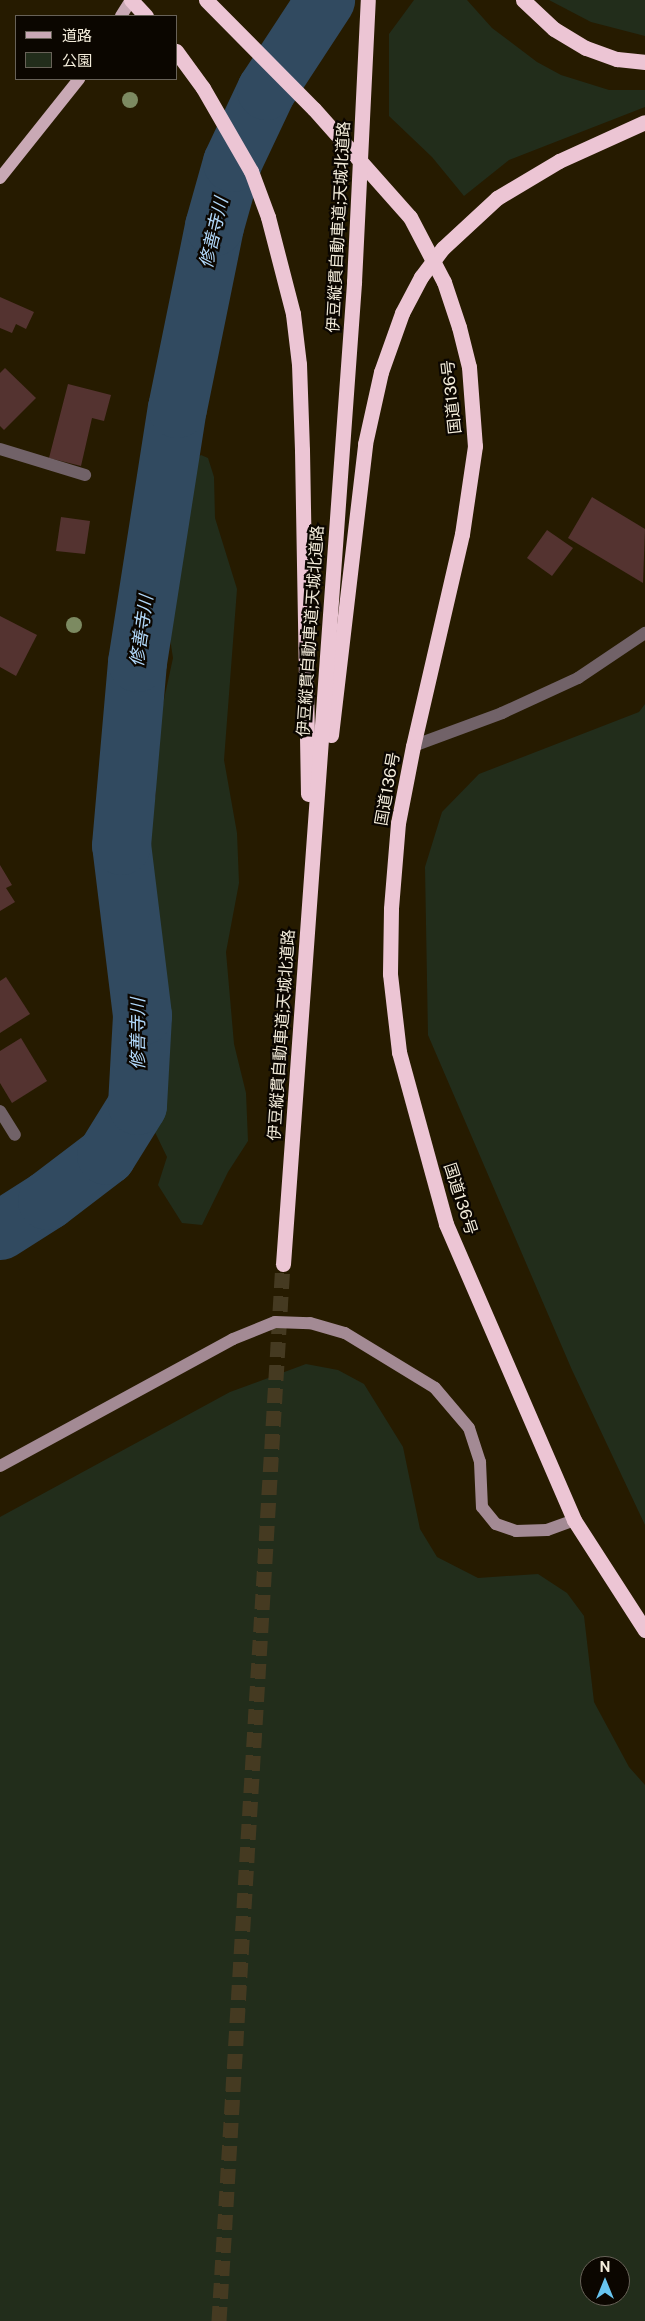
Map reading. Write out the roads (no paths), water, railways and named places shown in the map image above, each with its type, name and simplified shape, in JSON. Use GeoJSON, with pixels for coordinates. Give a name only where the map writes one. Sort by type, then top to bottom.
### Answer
{"type":"FeatureCollection","features":[{"type":"Feature","properties":{"kind":"highway"},"geometry":{"type":"LineString","coordinates":[[131,0],[145,15]]}},
{"type":"Feature","properties":{"kind":"highway","name":"伊豆縦貫自動車道;天城北道路"},"geometry":{"type":"LineString","coordinates":[[284,1264],[354,282],[368,0]]}},
{"type":"Feature","properties":{"kind":"highway"},"geometry":{"type":"LineString","coordinates":[[523,0],[554,29],[586,48],[617,59],[645,62]]}},
{"type":"Feature","properties":{"kind":"highway","name":"国道136号"},"geometry":{"type":"LineString","coordinates":[[207,1],[314,109],[410,217],[427,246],[444,282],[469,367],[475,446],[471,487],[413,746],[398,823],[391,909],[390,974],[399,1052],[446,1224],[574,1520],[645,1630]]}},
{"type":"Feature","properties":{"kind":"highway"},"geometry":{"type":"LineString","coordinates":[[178,54],[203,88],[251,171],[283,268],[293,314],[299,364],[310,886]]}},
{"type":"Feature","properties":{"kind":"highway"},"geometry":{"type":"LineString","coordinates":[[315,815],[329,750],[365,444],[381,372],[402,313],[421,277],[443,248],[497,198],[559,161],[645,122]]}},
{"type":"Feature","properties":{"kind":"main road"},"geometry":{"type":"LineString","coordinates":[[122,15],[131,0]]}},
{"type":"Feature","properties":{"kind":"main road"},"geometry":{"type":"LineString","coordinates":[[0,178],[78,80]]}},
{"type":"Feature","properties":{"kind":"street"},"geometry":{"type":"LineString","coordinates":[[0,449],[85,475]]}},
{"type":"Feature","properties":{"kind":"street"},"geometry":{"type":"LineString","coordinates":[[413,746],[502,713],[578,678],[645,633]]}},
{"type":"Feature","properties":{"kind":"street"},"geometry":{"type":"LineString","coordinates":[[0,1111],[15,1135]]}},
{"type":"Feature","properties":{"kind":"street"},"geometry":{"type":"LineString","coordinates":[[0,1466],[233,1339],[275,1322],[310,1323],[345,1333],[435,1388],[469,1428],[480,1462],[482,1507],[496,1524],[516,1531],[548,1530],[574,1520]]}},
{"type":"Feature","properties":{"kind":"waterway","name":"修善寺川"},"geometry":{"type":"LineString","coordinates":[[0,1230],[47,1200],[106,1155],[137,1105],[142,1015],[121,845],[137,662],[177,408],[214,226],[232,162],[266,90],[325,0]]}},
{"type":"Feature","properties":{"kind":"tunnel"},"geometry":{"type":"LineString","coordinates":[[219,2321],[283,1264]]}}]}
